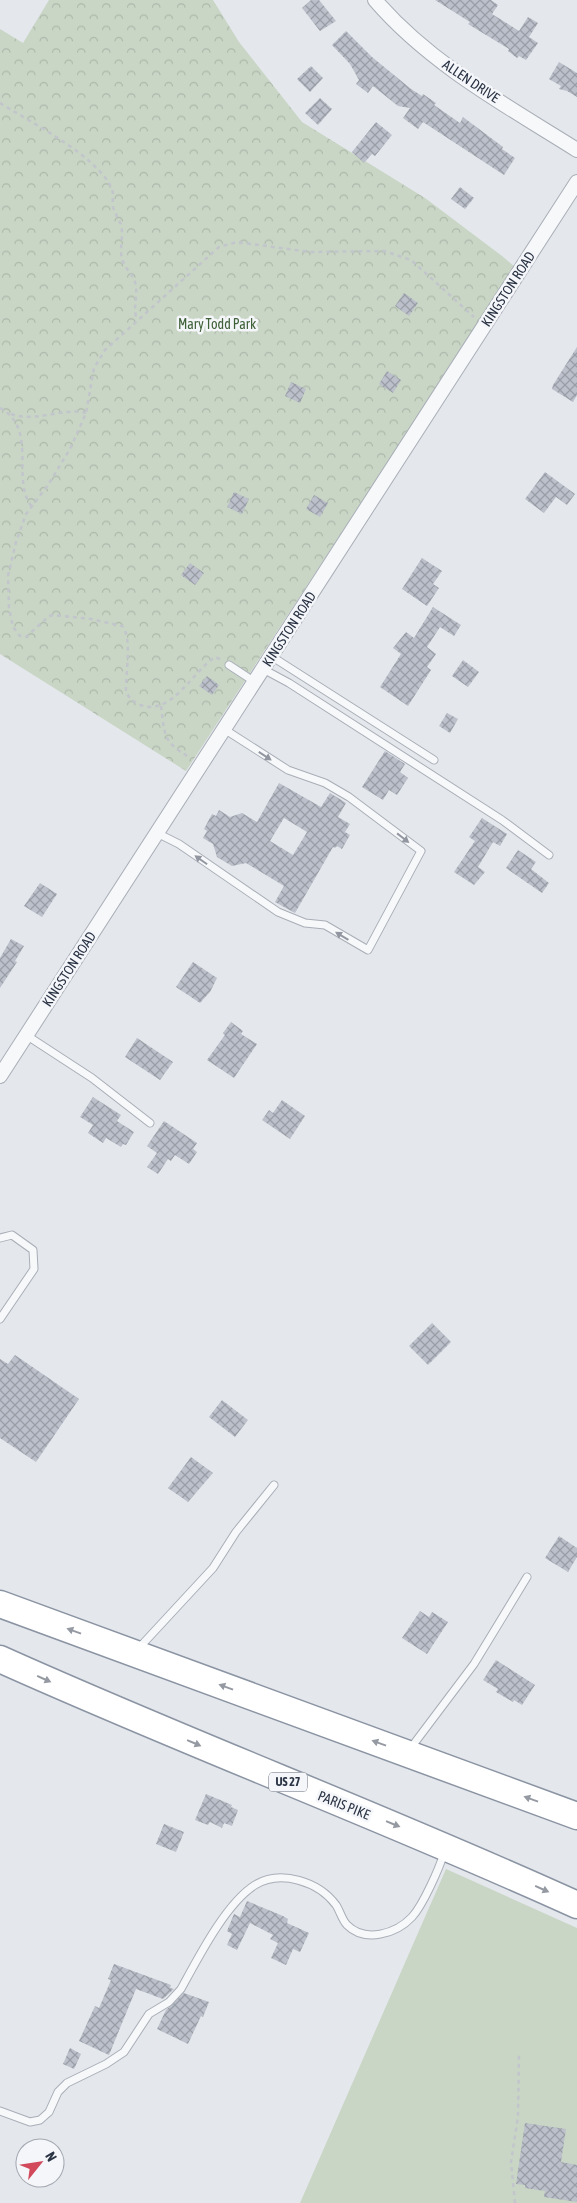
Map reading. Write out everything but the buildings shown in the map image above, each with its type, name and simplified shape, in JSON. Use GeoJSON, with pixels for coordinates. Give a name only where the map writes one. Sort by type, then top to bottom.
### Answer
{"type":"FeatureCollection","features":[{"type":"Feature","properties":{"kind":"highway"},"geometry":{"type":"LineString","coordinates":[[0,1604],[577,1816]]}},
{"type":"Feature","properties":{"kind":"highway","name":"PARIS PIKE"},"geometry":{"type":"LineString","coordinates":[[0,1659],[90,1699],[446,1847],[577,1904]]}},
{"type":"Feature","properties":{"kind":"street","name":"ALLEN DRIVE"},"geometry":{"type":"LineString","coordinates":[[375,0],[393,21],[432,55],[490,95],[577,150]]}},
{"type":"Feature","properties":{"kind":"street","name":"KINGSTON ROAD"},"geometry":{"type":"LineString","coordinates":[[0,1076],[577,182]]}},
{"type":"Feature","properties":{"kind":"lane"},"geometry":{"type":"LineString","coordinates":[[271,656],[434,760]]}},
{"type":"Feature","properties":{"kind":"lane"},"geometry":{"type":"LineString","coordinates":[[229,664],[255,682]]}},
{"type":"Feature","properties":{"kind":"lane"},"geometry":{"type":"LineString","coordinates":[[263,669],[289,683],[502,820],[549,855]]}},
{"type":"Feature","properties":{"kind":"lane"},"geometry":{"type":"LineString","coordinates":[[157,833],[179,844],[278,912],[305,923],[325,925],[368,950],[420,851],[349,797],[325,783],[288,770],[224,729]]}},
{"type":"Feature","properties":{"kind":"lane"},"geometry":{"type":"LineString","coordinates":[[26,1035],[92,1078],[150,1123]]}},
{"type":"Feature","properties":{"kind":"lane"},"geometry":{"type":"LineString","coordinates":[[0,1238],[12,1235],[33,1250],[34,1269],[0,1319]]}},
{"type":"Feature","properties":{"kind":"lane"},"geometry":{"type":"LineString","coordinates":[[135,1653],[212,1568],[236,1532],[274,1485]]}},
{"type":"Feature","properties":{"kind":"lane"},"geometry":{"type":"LineString","coordinates":[[407,1754],[474,1664],[527,1577]]}},
{"type":"Feature","properties":{"kind":"lane"},"geometry":{"type":"LineString","coordinates":[[0,2111],[30,2122],[40,2120],[49,2112],[58,2092],[67,2083],[106,2064],[124,2052],[148,2014],[169,2002],[180,1989],[240,1896],[257,1884],[275,1878],[289,1877],[324,1891],[337,1906],[347,1925],[359,1932],[374,1936],[391,1931],[412,1917],[431,1884],[446,1847]]}},
{"type":"Feature","properties":{"kind":"path"},"geometry":{"type":"LineString","coordinates":[[0,103],[78,152],[106,180],[112,189],[113,207],[121,225],[122,259],[136,284],[137,292],[134,311],[137,320]]}},
{"type":"Feature","properties":{"kind":"path"},"geometry":{"type":"LineString","coordinates":[[229,664],[215,657],[176,695],[161,706],[150,708],[137,703],[126,692],[128,644],[125,629],[122,626],[91,619],[54,614],[49,616],[26,637],[20,636],[13,627],[7,592],[8,576],[16,542],[26,514],[48,485],[70,449],[86,413],[94,368],[106,350],[219,247],[237,242],[310,252],[373,250],[395,254],[411,260],[484,326]]}},
{"type":"Feature","properties":{"kind":"path"},"geometry":{"type":"LineString","coordinates":[[0,408],[10,414],[28,417],[74,411],[86,413]]}},
{"type":"Feature","properties":{"kind":"path"},"geometry":{"type":"LineString","coordinates":[[10,414],[15,421],[21,440],[25,496],[32,507]]}},
{"type":"Feature","properties":{"kind":"path"},"geometry":{"type":"LineString","coordinates":[[161,706],[164,735],[172,747],[192,759]]}},
{"type":"Feature","properties":{"kind":"path"},"geometry":{"type":"LineString","coordinates":[[516,2203],[511,2162],[518,2116],[520,2054]]}},
{"type":"Feature","properties":{"kind":"green space","name":"Mary Todd Park"},"geometry":{"type":"Polygon","coordinates":[[[49,0],[213,0],[239,42],[302,122],[425,198],[515,267],[186,771],[0,654],[0,29],[23,43],[49,0]]]}},
{"type":"Feature","properties":{"kind":"green space"},"geometry":{"type":"Polygon","coordinates":[[[446,1869],[577,1928],[577,2203],[300,2203],[446,1869]]]}}]}
